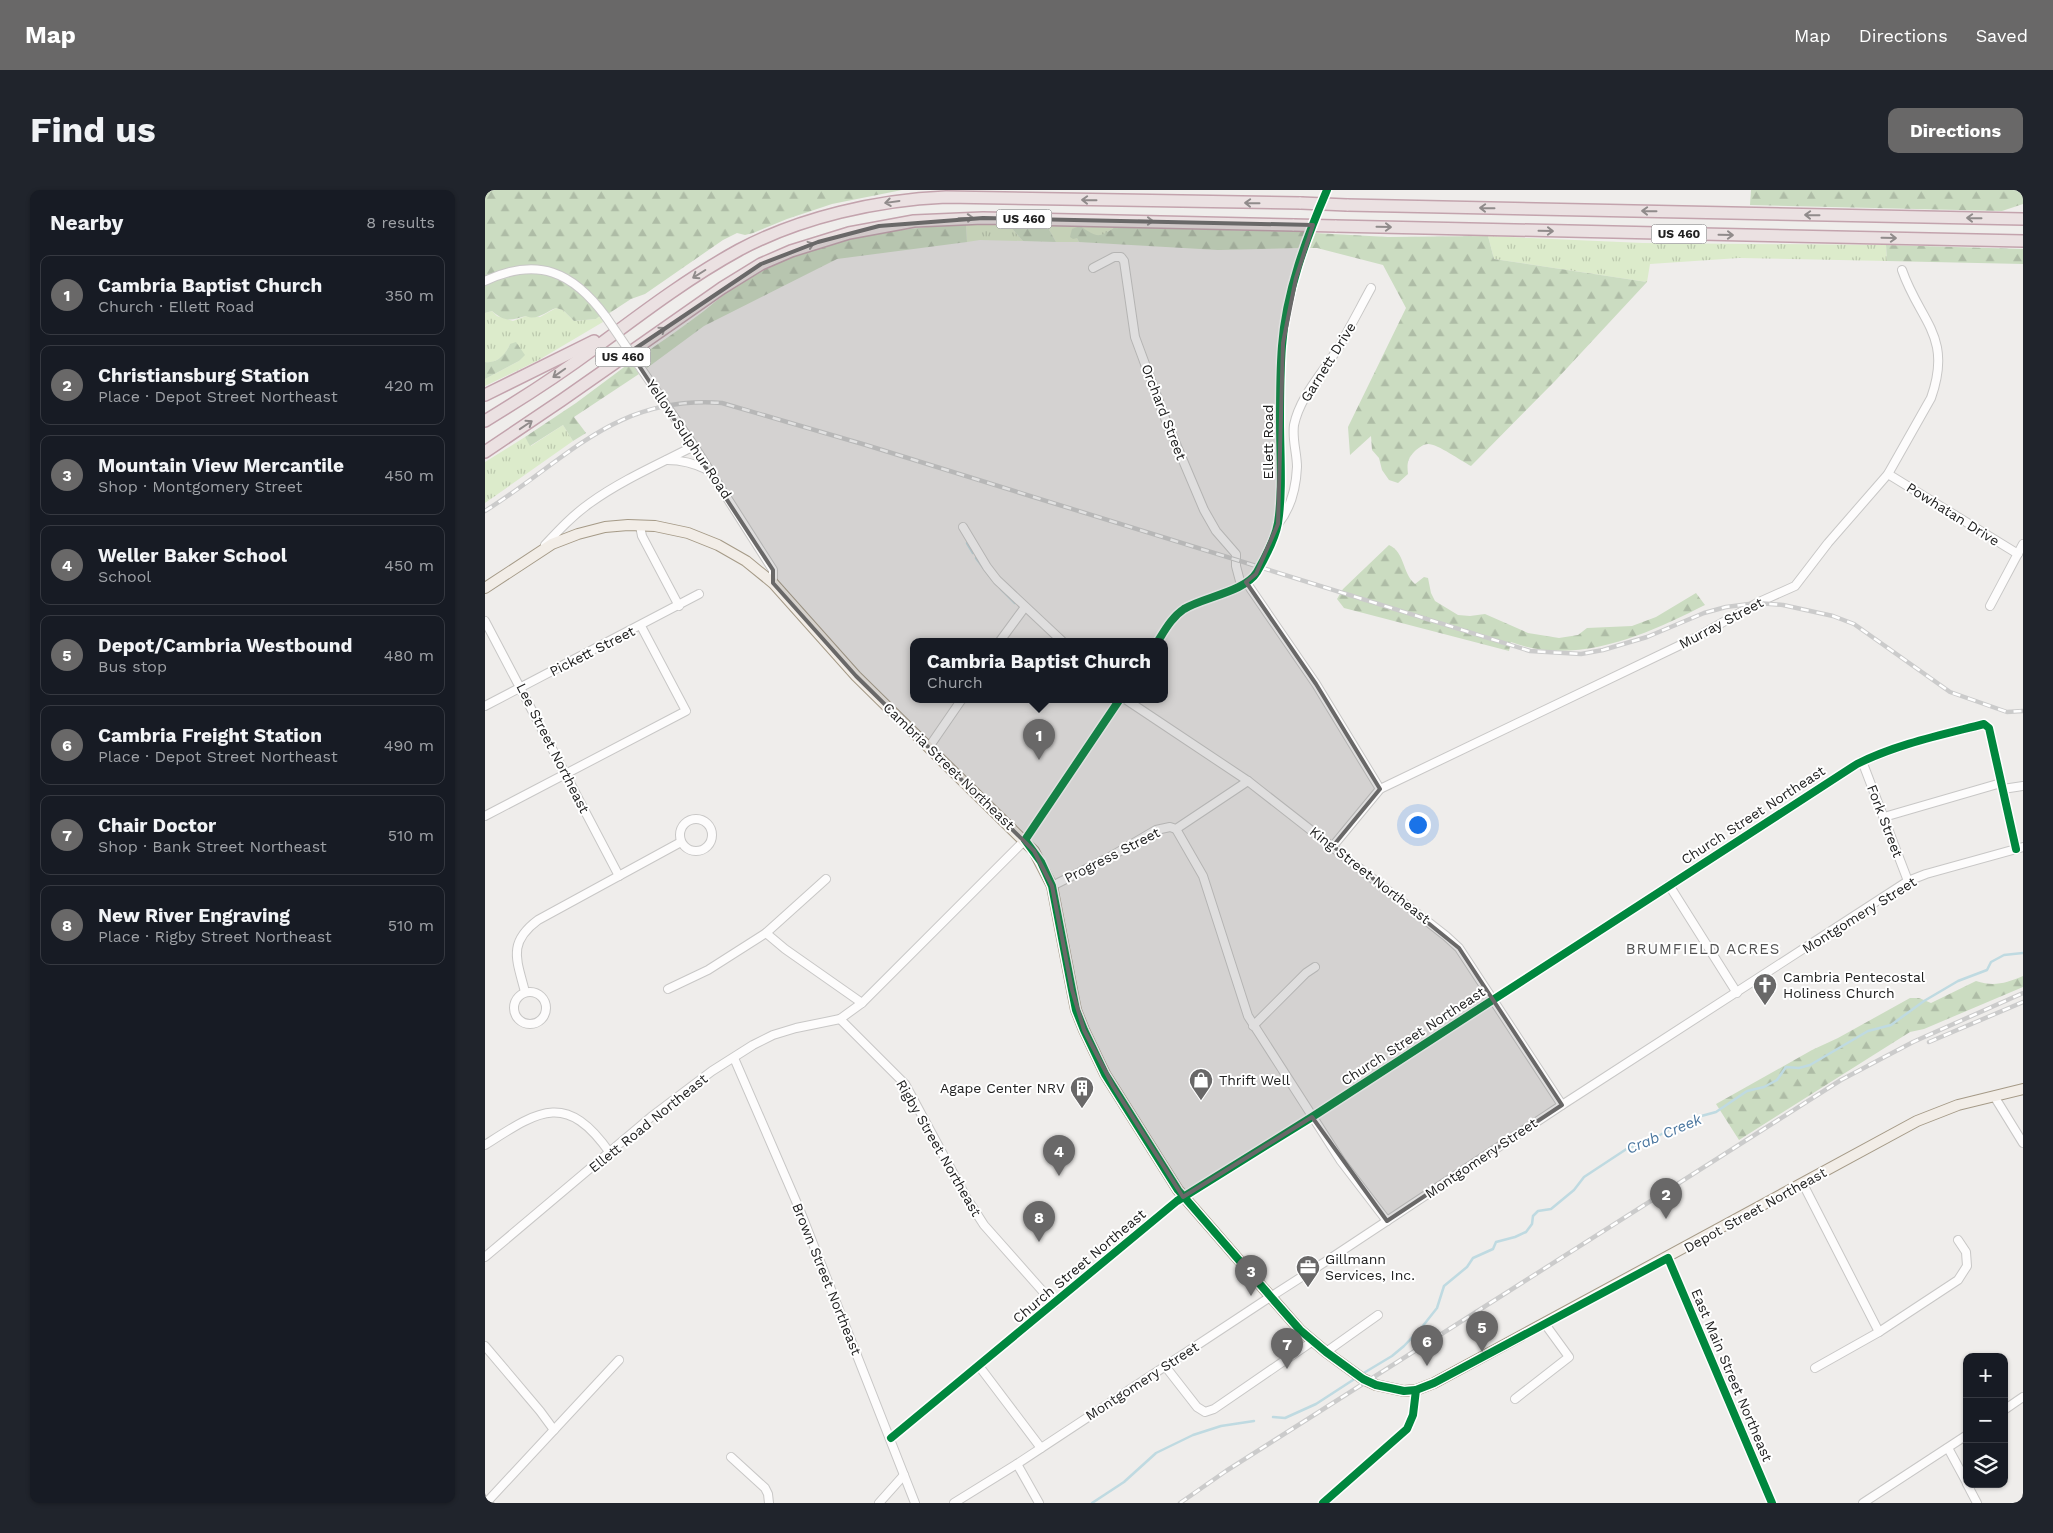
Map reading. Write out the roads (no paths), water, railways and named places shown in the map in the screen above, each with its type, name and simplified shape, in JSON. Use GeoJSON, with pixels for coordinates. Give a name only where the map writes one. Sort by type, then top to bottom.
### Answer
{"type":"FeatureCollection","features":[{"type":"Feature","properties":{"kind":"highway","name":"US 460"},"geometry":{"type":"LineString","coordinates":[[485,421],[557,375],[640,313],[741,249],[776,234],[835,214],[891,202],[946,198],[1301,203],[2023,220]]}},
{"type":"Feature","properties":{"kind":"highway","name":"US 460"},"geometry":{"type":"LineString","coordinates":[[485,452],[722,288],[761,264],[849,233],[914,221],[983,218],[2023,242]]}},
{"type":"Feature","properties":{"kind":"highway"},"geometry":{"type":"LineString","coordinates":[[485,394],[584,347],[640,313]]}},
{"type":"Feature","properties":{"kind":"main road","name":"Cambria Street Northeast"},"geometry":{"type":"LineString","coordinates":[[485,588],[541,550],[565,539],[593,530],[617,526],[640,526],[673,530],[702,538],[734,553],[773,583],[845,664],[1025,840],[1041,862],[1053,886],[1072,990],[1084,1030],[1113,1086],[1183,1197],[1271,1297],[1326,1352],[1359,1376],[1376,1385],[1404,1391],[1416,1390]]}},
{"type":"Feature","properties":{"kind":"main road","name":"Depot Street Northeast"},"geometry":{"type":"LineString","coordinates":[[1416,1390],[1434,1383],[1545,1324],[1917,1122],[1958,1104],[2023,1089]]}},
{"type":"Feature","properties":{"kind":"street","name":"Ellett Road"},"geometry":{"type":"LineString","coordinates":[[1160,638],[1172,620],[1182,610],[1243,584],[1256,574],[1273,539],[1278,524],[1281,474],[1280,388],[1288,308],[1306,245],[1327,190]]}},
{"type":"Feature","properties":{"kind":"street","name":"Orchard Street"},"geometry":{"type":"LineString","coordinates":[[1093,268],[1115,257],[1121,257],[1124,260],[1135,337],[1204,510],[1216,531],[1236,554],[1236,566],[1243,584],[1316,684],[1380,789]]}},
{"type":"Feature","properties":{"kind":"street","name":"Yellow Sulphur Road"},"geometry":{"type":"LineString","coordinates":[[485,281],[517,270],[540,270],[552,272],[572,280],[580,286],[606,317],[711,472],[773,570],[773,583]]}},
{"type":"Feature","properties":{"kind":"street","name":"Murray Street"},"geometry":{"type":"LineString","coordinates":[[1333,846],[1380,789],[1695,638],[1757,603],[1795,586],[1828,544],[1889,474],[1931,398],[1938,372],[1935,338],[1931,326],[1908,288],[1902,270]]}},
{"type":"Feature","properties":{"kind":"street","name":"Garnett Drive"},"geometry":{"type":"LineString","coordinates":[[1278,524],[1287,513],[1293,499],[1297,467],[1293,437],[1298,412],[1314,383],[1337,350],[1371,288]]}},
{"type":"Feature","properties":{"kind":"street"},"geometry":{"type":"LineString","coordinates":[[541,550],[564,524],[589,504],[616,486],[694,446]]}},
{"type":"Feature","properties":{"kind":"street"},"geometry":{"type":"LineString","coordinates":[[665,460],[682,460],[696,463],[711,472]]}},
{"type":"Feature","properties":{"kind":"street","name":"Powhatan Drive"},"geometry":{"type":"LineString","coordinates":[[1889,474],[2018,554]]}},
{"type":"Feature","properties":{"kind":"street"},"geometry":{"type":"LineString","coordinates":[[640,526],[642,536],[679,606]]}},
{"type":"Feature","properties":{"kind":"street"},"geometry":{"type":"LineString","coordinates":[[963,526],[987,568],[1059,638]]}},
{"type":"Feature","properties":{"kind":"street"},"geometry":{"type":"LineString","coordinates":[[1990,606],[2023,544]]}},
{"type":"Feature","properties":{"kind":"street","name":"Pickett Street"},"geometry":{"type":"LineString","coordinates":[[485,706],[699,594]]}},
{"type":"Feature","properties":{"kind":"street"},"geometry":{"type":"LineString","coordinates":[[1002,638],[1025,606]]}},
{"type":"Feature","properties":{"kind":"street","name":"Lee Street Northeast"},"geometry":{"type":"LineString","coordinates":[[485,621],[619,876]]}},
{"type":"Feature","properties":{"kind":"street"},"geometry":{"type":"LineString","coordinates":[[485,816],[686,711],[641,626]]}},
{"type":"Feature","properties":{"kind":"street"},"geometry":{"type":"LineString","coordinates":[[929,747],[959,703]]}},
{"type":"Feature","properties":{"kind":"street"},"geometry":{"type":"LineString","coordinates":[[1025,840],[1116,703]]}},
{"type":"Feature","properties":{"kind":"street","name":"King Street Northeast"},"geometry":{"type":"LineString","coordinates":[[1131,703],[1248,781],[1333,846],[1459,948],[1562,1105]]}},
{"type":"Feature","properties":{"kind":"street","name":"Church Street Northeast"},"geometry":{"type":"LineString","coordinates":[[891,1438],[1183,1197],[1312,1117],[1845,770],[1889,750],[1984,724],[1989,728],[2002,786]]}},
{"type":"Feature","properties":{"kind":"street","name":"Fork Street"},"geometry":{"type":"LineString","coordinates":[[1862,761],[1908,882]]}},
{"type":"Feature","properties":{"kind":"street","name":"Progress Street"},"geometry":{"type":"LineString","coordinates":[[1053,886],[1108,858],[1156,830],[1170,827],[1176,829],[1248,781]]}},
{"type":"Feature","properties":{"kind":"street"},"geometry":{"type":"LineString","coordinates":[[1884,816],[2002,786],[2023,786]]}},
{"type":"Feature","properties":{"kind":"street"},"geometry":{"type":"LineString","coordinates":[[2002,786],[2020,848]]}},
{"type":"Feature","properties":{"kind":"street"},"geometry":{"type":"LineString","coordinates":[[691,820],[699,820],[709,826],[711,838],[705,848],[699,851],[692,851],[681,842],[681,830],[691,820]]}},
{"type":"Feature","properties":{"kind":"street"},"geometry":{"type":"LineString","coordinates":[[1176,829],[1203,876],[1243,1004],[1253,1026],[1341,1161],[1387,1221]]}},
{"type":"Feature","properties":{"kind":"street","name":"Ellett Road Northeast"},"geometry":{"type":"LineString","coordinates":[[485,1257],[651,1117],[733,1058],[773,1035],[841,1018],[862,1003],[1025,840]]}},
{"type":"Feature","properties":{"kind":"street"},"geometry":{"type":"LineString","coordinates":[[525,992],[517,952],[518,939],[526,929],[538,920],[681,842]]}},
{"type":"Feature","properties":{"kind":"street","name":"Montgomery Street"},"geometry":{"type":"LineString","coordinates":[[955,1503],[1562,1105],[1908,882],[1926,874],[2020,848]]}},
{"type":"Feature","properties":{"kind":"street"},"geometry":{"type":"LineString","coordinates":[[668,988],[708,970],[766,933],[826,879]]}},
{"type":"Feature","properties":{"kind":"street"},"geometry":{"type":"LineString","coordinates":[[1669,885],[1737,993]]}},
{"type":"Feature","properties":{"kind":"street"},"geometry":{"type":"LineString","coordinates":[[766,933],[785,949],[862,1003]]}},
{"type":"Feature","properties":{"kind":"street"},"geometry":{"type":"LineString","coordinates":[[1253,1026],[1306,973],[1315,967]]}},
{"type":"Feature","properties":{"kind":"street"},"geometry":{"type":"LineString","coordinates":[[525,992],[537,993],[546,1002],[547,1010],[544,1018],[537,1023],[529,1024],[522,1022],[515,1012],[516,1000],[525,992]]}},
{"type":"Feature","properties":{"kind":"street","name":"Rigby Street Northeast"},"geometry":{"type":"LineString","coordinates":[[841,1018],[905,1084],[966,1197],[984,1225],[1053,1304]]}},
{"type":"Feature","properties":{"kind":"street","name":"Brown Street Northeast"},"geometry":{"type":"LineString","coordinates":[[733,1058],[799,1208],[915,1503]]}},
{"type":"Feature","properties":{"kind":"street"},"geometry":{"type":"LineString","coordinates":[[1994,1096],[2023,1143]]}},
{"type":"Feature","properties":{"kind":"street"},"geometry":{"type":"LineString","coordinates":[[485,1145],[526,1119],[554,1112],[569,1115],[582,1122],[599,1138],[610,1153]]}},
{"type":"Feature","properties":{"kind":"street"},"geometry":{"type":"LineString","coordinates":[[1803,1184],[1879,1332]]}},
{"type":"Feature","properties":{"kind":"street"},"geometry":{"type":"LineString","coordinates":[[1815,1368],[1879,1332],[1958,1280],[1967,1266],[1966,1252],[1958,1240]]}},
{"type":"Feature","properties":{"kind":"street","name":"East Main Street Northeast"},"geometry":{"type":"LineString","coordinates":[[1668,1258],[1772,1503]]}},
{"type":"Feature","properties":{"kind":"street"},"geometry":{"type":"LineString","coordinates":[[1326,1352],[1378,1316]]}},
{"type":"Feature","properties":{"kind":"street"},"geometry":{"type":"LineString","coordinates":[[1515,1400],[1569,1357],[1545,1324]]}},
{"type":"Feature","properties":{"kind":"street"},"geometry":{"type":"LineString","coordinates":[[1165,1366],[1197,1407],[1205,1412],[1313,1341]]}},
{"type":"Feature","properties":{"kind":"street"},"geometry":{"type":"LineString","coordinates":[[485,1346],[540,1410],[554,1430]]}},
{"type":"Feature","properties":{"kind":"street"},"geometry":{"type":"LineString","coordinates":[[486,1503],[619,1360]]}},
{"type":"Feature","properties":{"kind":"street"},"geometry":{"type":"LineString","coordinates":[[979,1366],[1041,1448]]}},
{"type":"Feature","properties":{"kind":"street"},"geometry":{"type":"LineString","coordinates":[[1323,1503],[1407,1429],[1413,1415],[1416,1390]]}},
{"type":"Feature","properties":{"kind":"street"},"geometry":{"type":"LineString","coordinates":[[2008,1407],[2023,1398]]}},
{"type":"Feature","properties":{"kind":"street"},"geometry":{"type":"LineString","coordinates":[[1863,1503],[1963,1438]]}},
{"type":"Feature","properties":{"kind":"street"},"geometry":{"type":"LineString","coordinates":[[1948,1448],[1963,1476]]}},
{"type":"Feature","properties":{"kind":"street"},"geometry":{"type":"LineString","coordinates":[[731,1457],[765,1488],[769,1503]]}},
{"type":"Feature","properties":{"kind":"street"},"geometry":{"type":"LineString","coordinates":[[1017,1464],[1039,1503]]}},
{"type":"Feature","properties":{"kind":"street"},"geometry":{"type":"LineString","coordinates":[[879,1503],[904,1475]]}},
{"type":"Feature","properties":{"kind":"street"},"geometry":{"type":"LineString","coordinates":[[1969,1488],[1977,1503]]}},
{"type":"Feature","properties":{"kind":"waterway"},"geometry":{"type":"LineString","coordinates":[[967,543],[973,553]]}},
{"type":"Feature","properties":{"kind":"waterway"},"geometry":{"type":"LineString","coordinates":[[976,558],[992,579]]}},
{"type":"Feature","properties":{"kind":"waterway"},"geometry":{"type":"LineString","coordinates":[[1001,589],[1015,603]]}},
{"type":"Feature","properties":{"kind":"waterway","name":"Crab Creek"},"geometry":{"type":"LineString","coordinates":[[1362,1374],[1392,1356],[1404,1346],[1437,1308],[1444,1286],[1467,1267],[1473,1258],[1493,1249],[1496,1242],[1526,1232],[1532,1224],[1533,1216],[1538,1211],[1551,1209],[1574,1190],[1584,1177],[1628,1148],[1648,1142],[1672,1128],[1683,1126],[1694,1118],[1716,1112],[1747,1091],[1764,1087],[1777,1080],[1786,1067],[1799,1068],[1810,1065],[1868,1031],[1891,1025],[1924,1001],[1958,981],[1987,970],[1991,962],[2004,955],[2023,953]]}},
{"type":"Feature","properties":{"kind":"waterway","name":"Crab Creek"},"geometry":{"type":"LineString","coordinates":[[1273,1417],[1285,1418],[1316,1404],[1356,1378]]}},
{"type":"Feature","properties":{"kind":"waterway","name":"Crab Creek"},"geometry":{"type":"LineString","coordinates":[[1092,1503],[1124,1482],[1156,1453],[1193,1435],[1221,1426],[1254,1421]]}},
{"type":"Feature","properties":{"kind":"railway"},"geometry":{"type":"LineString","coordinates":[[485,511],[568,452],[622,420],[651,409],[684,403],[722,403],[866,445],[1530,651],[1581,654],[1603,650],[1647,637],[1704,613],[1726,607],[1757,603],[1783,605],[1833,616],[1854,624],[1950,692],[2007,712],[2023,711]]}},
{"type":"Feature","properties":{"kind":"railway"},"geometry":{"type":"LineString","coordinates":[[1180,1503],[1226,1471],[1841,1080],[1913,1042],[2023,993]]}},
{"type":"Feature","properties":{"kind":"railway"},"geometry":{"type":"LineString","coordinates":[[1929,1042],[2023,1002]]}},
{"type":"Feature","properties":{"kind":"place","name":"Cambria Baptist Church"},"geometry":{"type":"Point","coordinates":[1039,760]}},
{"type":"Feature","properties":{"kind":"place","name":"Cambria Pentecostal Holiness Church"},"geometry":{"type":"Point","coordinates":[1765,1006]}},
{"type":"Feature","properties":{"kind":"place","name":"Thrift Well"},"geometry":{"type":"Point","coordinates":[1201,1101]}},
{"type":"Feature","properties":{"kind":"place","name":"Agape Center NRV"},"geometry":{"type":"Point","coordinates":[1082,1109]}},
{"type":"Feature","properties":{"kind":"place","name":"Weller Baker School"},"geometry":{"type":"Point","coordinates":[1059,1176]}},
{"type":"Feature","properties":{"kind":"place","name":"Christiansburg Station"},"geometry":{"type":"Point","coordinates":[1666,1219]}},
{"type":"Feature","properties":{"kind":"place","name":"New River Engraving"},"geometry":{"type":"Point","coordinates":[1039,1242]}},
{"type":"Feature","properties":{"kind":"place","name":"Gillmann Services, Inc."},"geometry":{"type":"Point","coordinates":[1308,1288]}},
{"type":"Feature","properties":{"kind":"place","name":"Mountain View Mercantile"},"geometry":{"type":"Point","coordinates":[1251,1296]}},
{"type":"Feature","properties":{"kind":"place","name":"Depot/Cambria Westbound"},"geometry":{"type":"Point","coordinates":[1482,1352]}},
{"type":"Feature","properties":{"kind":"place","name":"Cambria Freight Station"},"geometry":{"type":"Point","coordinates":[1427,1366]}},
{"type":"Feature","properties":{"kind":"place","name":"Chair Doctor"},"geometry":{"type":"Point","coordinates":[1287,1369]}},
{"type":"Feature","properties":{"kind":"district","name":"BRUMFIELD ACRES"},"geometry":{"type":"Point","coordinates":[1703,949]}}]}
